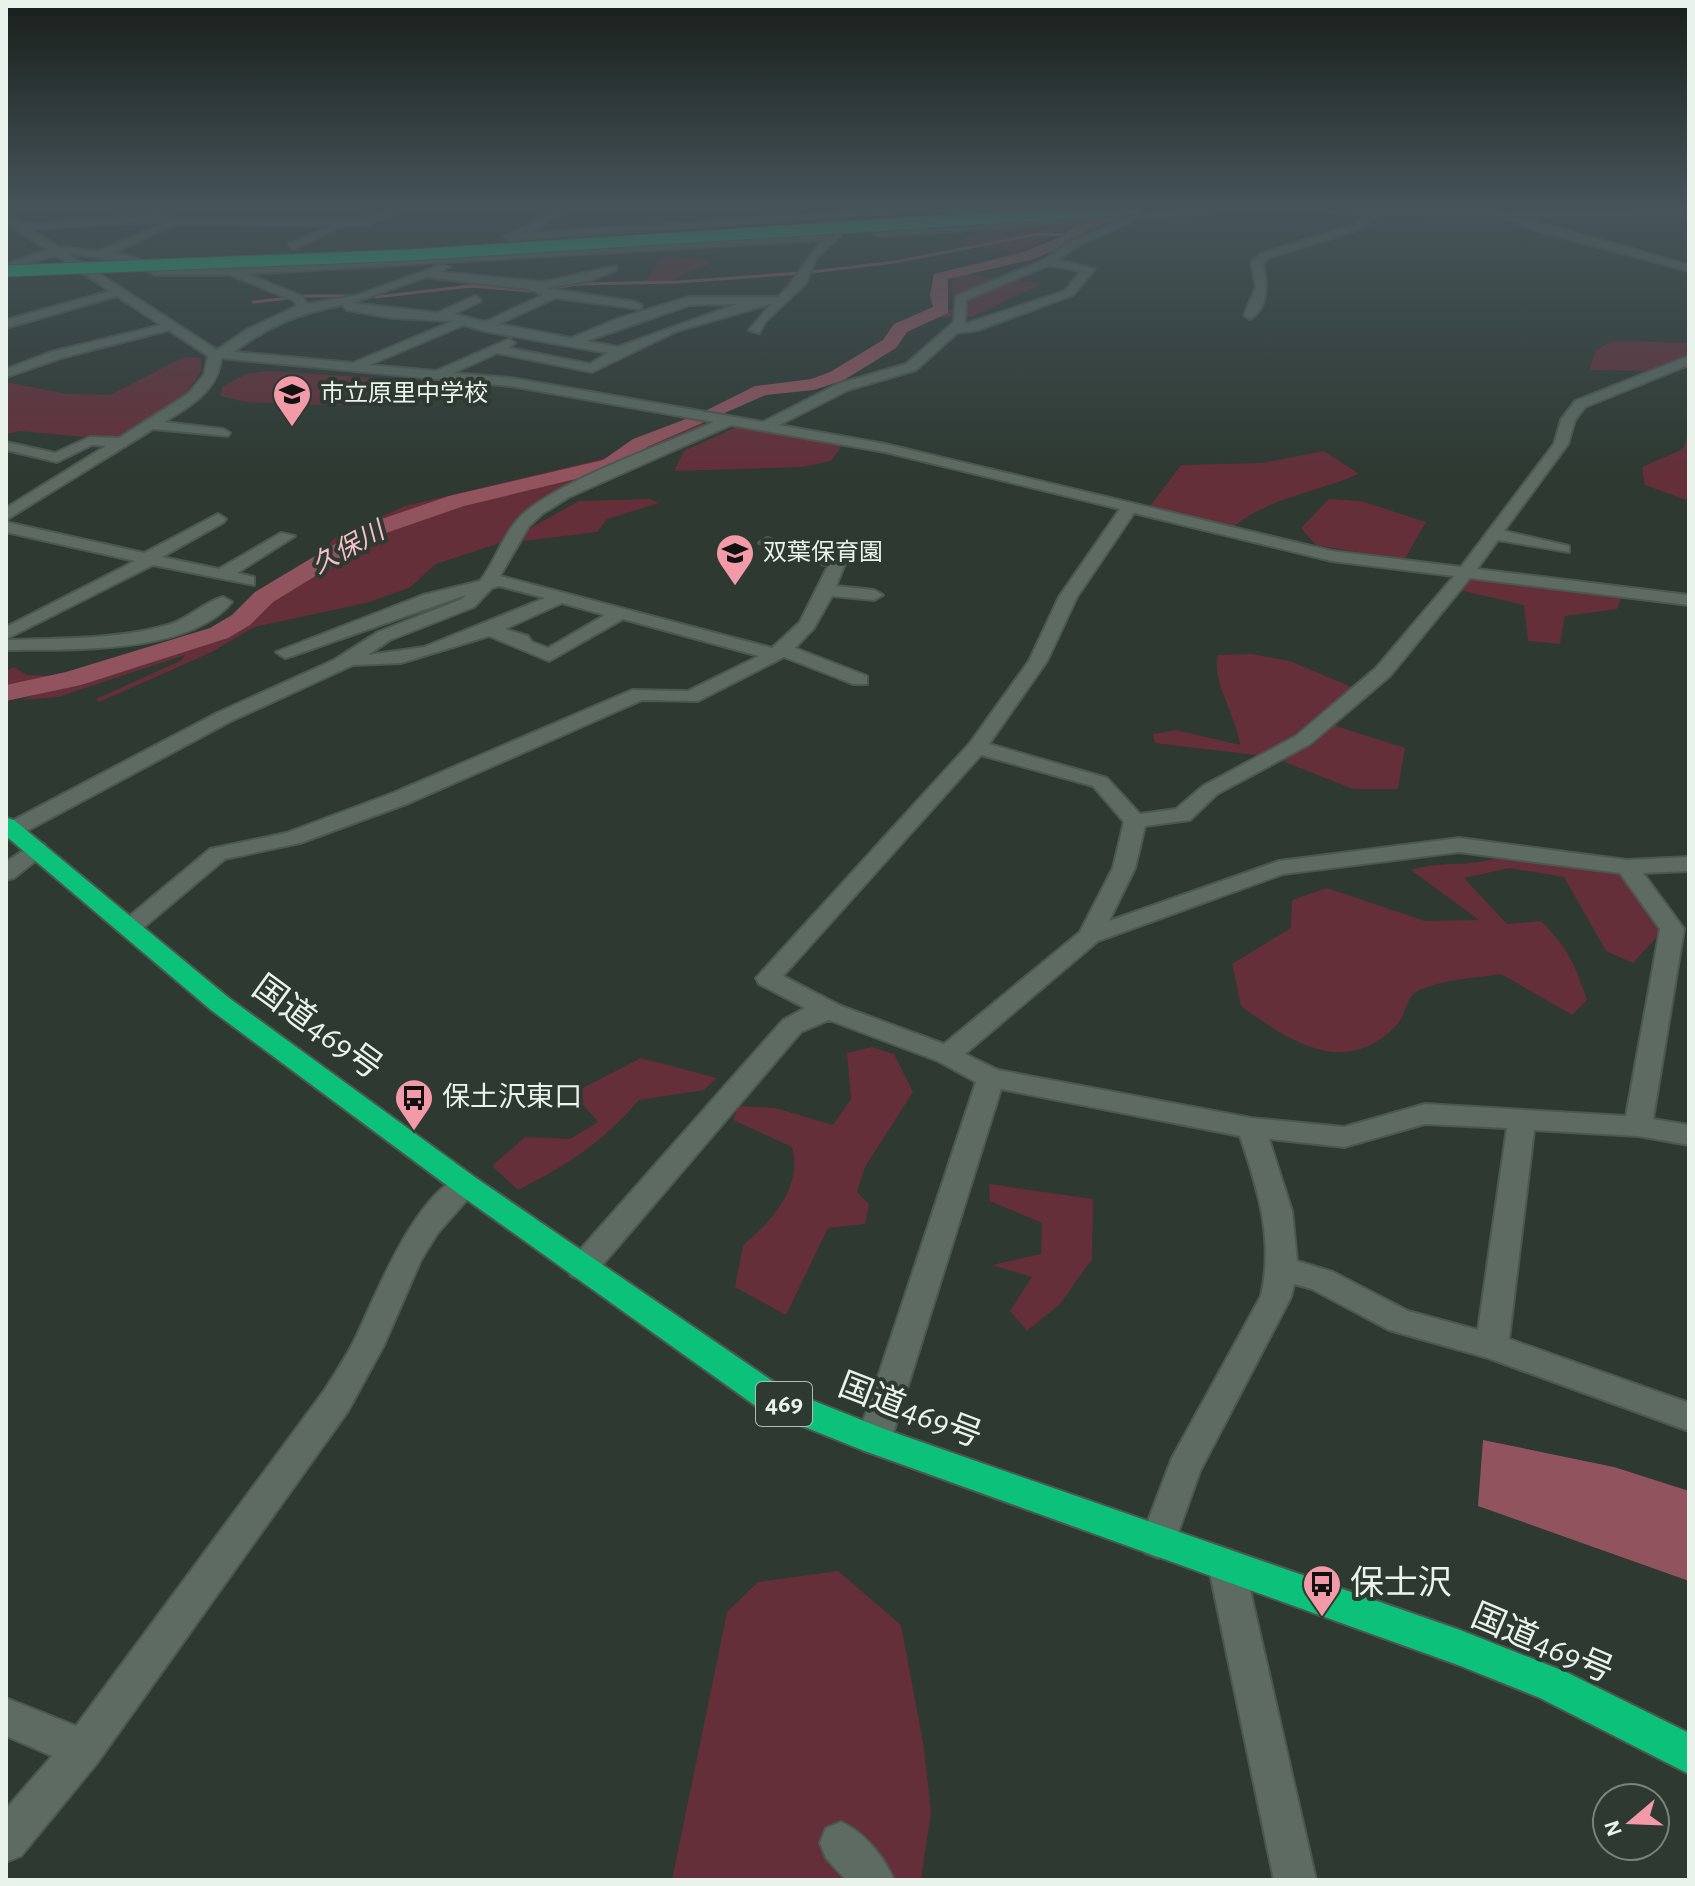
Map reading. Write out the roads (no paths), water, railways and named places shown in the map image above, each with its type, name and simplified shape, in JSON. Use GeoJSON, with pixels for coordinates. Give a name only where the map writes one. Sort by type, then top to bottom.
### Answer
{"type":"FeatureCollection","features":[{"type":"Feature","properties":{"kind":"highway","name":"国道469号"},"geometry":{"type":"LineString","coordinates":[[18,834],[220,1004],[466,1185],[772,1399],[874,1440],[1227,1568],[1460,1648],[1553,1685],[1689,1754]]}},
{"type":"Feature","properties":{"kind":"street"},"geometry":{"type":"LineString","coordinates":[[6,324],[101,297]]}},
{"type":"Feature","properties":{"kind":"street"},"geometry":{"type":"LineString","coordinates":[[127,297],[220,353],[511,382],[885,448],[1332,556],[1689,600]]}},
{"type":"Feature","properties":{"kind":"street"},"geometry":{"type":"LineString","coordinates":[[295,297],[304,309]]}},
{"type":"Feature","properties":{"kind":"street"},"geometry":{"type":"LineString","coordinates":[[6,515],[187,402],[204,385],[220,353],[259,328],[304,309],[362,297]]}},
{"type":"Feature","properties":{"kind":"street"},"geometry":{"type":"LineString","coordinates":[[386,369],[547,297]]}},
{"type":"Feature","properties":{"kind":"street"},"geometry":{"type":"LineString","coordinates":[[575,297],[636,306]]}},
{"type":"Feature","properties":{"kind":"street"},"geometry":{"type":"LineString","coordinates":[[573,328],[660,297]]}},
{"type":"Feature","properties":{"kind":"street"},"geometry":{"type":"LineString","coordinates":[[573,342],[702,297]]}},
{"type":"Feature","properties":{"kind":"street"},"geometry":{"type":"LineString","coordinates":[[495,349],[592,368],[617,351],[758,301],[781,297]]}},
{"type":"Feature","properties":{"kind":"street"},"geometry":{"type":"LineString","coordinates":[[755,330],[760,320],[786,297]]}},
{"type":"Feature","properties":{"kind":"street"},"geometry":{"type":"LineString","coordinates":[[766,426],[843,387],[911,367],[956,329],[960,323],[962,297]]}},
{"type":"Feature","properties":{"kind":"street"},"geometry":{"type":"LineString","coordinates":[[956,329],[974,327],[1058,297]]}},
{"type":"Feature","properties":{"kind":"street"},"geometry":{"type":"LineString","coordinates":[[1250,315],[1258,297]]}},
{"type":"Feature","properties":{"kind":"street"},"geometry":{"type":"LineString","coordinates":[[331,304],[409,314],[475,300]]}},
{"type":"Feature","properties":{"kind":"street"},"geometry":{"type":"LineString","coordinates":[[689,301],[758,301]]}},
{"type":"Feature","properties":{"kind":"street"},"geometry":{"type":"LineString","coordinates":[[440,309],[529,334],[617,351]]}},
{"type":"Feature","properties":{"kind":"street"},"geometry":{"type":"LineString","coordinates":[[355,366],[463,321],[488,324]]}},
{"type":"Feature","properties":{"kind":"street"},"geometry":{"type":"LineString","coordinates":[[10,368],[172,326]]}},
{"type":"Feature","properties":{"kind":"street"},"geometry":{"type":"LineString","coordinates":[[438,374],[529,334]]}},
{"type":"Feature","properties":{"kind":"street"},"geometry":{"type":"LineString","coordinates":[[1135,821],[1182,815],[1210,790],[1303,740],[1383,672],[1466,572],[1561,444],[1568,420],[1580,404],[1689,360]]}},
{"type":"Feature","properties":{"kind":"street"},"geometry":{"type":"LineString","coordinates":[[511,382],[559,361]]}},
{"type":"Feature","properties":{"kind":"street"},"geometry":{"type":"LineString","coordinates":[[6,873],[18,834],[224,717],[350,659],[403,627],[468,603],[489,581],[523,523],[536,511],[564,494],[731,420]]}},
{"type":"Feature","properties":{"kind":"street"},"geometry":{"type":"LineString","coordinates":[[151,425],[223,433]]}},
{"type":"Feature","properties":{"kind":"street"},"geometry":{"type":"LineString","coordinates":[[6,446],[57,458],[90,441],[123,443]]}},
{"type":"Feature","properties":{"kind":"street"},"geometry":{"type":"LineString","coordinates":[[1129,508],[1068,597],[1038,661],[977,747],[768,978],[832,1012],[947,1055],[991,1078],[1251,1128],[1344,1137],[1425,1114],[1638,1126],[1689,1135]]}},
{"type":"Feature","properties":{"kind":"street"},"geometry":{"type":"LineString","coordinates":[[6,634],[218,519]]}},
{"type":"Feature","properties":{"kind":"street"},"geometry":{"type":"LineString","coordinates":[[6,527],[248,581]]}},
{"type":"Feature","properties":{"kind":"street"},"geometry":{"type":"LineString","coordinates":[[1495,534],[1563,549]]}},
{"type":"Feature","properties":{"kind":"street"},"geometry":{"type":"LineString","coordinates":[[222,575],[287,536]]}},
{"type":"Feature","properties":{"kind":"street"},"geometry":{"type":"LineString","coordinates":[[129,928],[218,854],[292,838],[401,798],[639,694],[694,697],[780,652],[808,624],[837,564],[767,543]]}},
{"type":"Feature","properties":{"kind":"street"},"geometry":{"type":"LineString","coordinates":[[285,652],[330,633],[489,581],[780,652],[860,680]]}},
{"type":"Feature","properties":{"kind":"street"},"geometry":{"type":"LineString","coordinates":[[826,590],[874,595]]}},
{"type":"Feature","properties":{"kind":"street"},"geometry":{"type":"LineString","coordinates":[[350,659],[369,662],[397,657],[490,630],[562,597]]}},
{"type":"Feature","properties":{"kind":"street"},"geometry":{"type":"LineString","coordinates":[[6,645],[147,638],[211,614],[223,602]]}},
{"type":"Feature","properties":{"kind":"street"},"geometry":{"type":"LineString","coordinates":[[490,630],[522,640],[525,646],[549,655],[621,613]]}},
{"type":"Feature","properties":{"kind":"street"},"geometry":{"type":"LineString","coordinates":[[977,747],[1100,782],[1135,821]]}},
{"type":"Feature","properties":{"kind":"street"},"geometry":{"type":"LineString","coordinates":[[1090,936],[1124,868],[1135,821]]}},
{"type":"Feature","properties":{"kind":"street"},"geometry":{"type":"LineString","coordinates":[[947,1055],[1090,936],[1279,868],[1444,846],[1474,846],[1627,867],[1689,864]]}},
{"type":"Feature","properties":{"kind":"street"},"geometry":{"type":"LineString","coordinates":[[1627,867],[1672,929],[1638,1126]]}},
{"type":"Feature","properties":{"kind":"street"},"geometry":{"type":"LineString","coordinates":[[582,1268],[792,1026],[818,1012],[832,1012]]}},
{"type":"Feature","properties":{"kind":"street"},"geometry":{"type":"LineString","coordinates":[[874,1440],[991,1078]]}},
{"type":"Feature","properties":{"kind":"street"},"geometry":{"type":"LineString","coordinates":[[1492,1346],[1522,1119]]}},
{"type":"Feature","properties":{"kind":"street"},"geometry":{"type":"LineString","coordinates":[[1158,1542],[1184,1468],[1276,1297],[1285,1269],[1276,1200],[1251,1128]]}},
{"type":"Feature","properties":{"kind":"street"},"geometry":{"type":"LineString","coordinates":[[6,1841],[83,1749],[336,1401],[368,1345],[408,1256],[427,1226],[466,1185]]}},
{"type":"Feature","properties":{"kind":"street"},"geometry":{"type":"LineString","coordinates":[[1285,1269],[1322,1280],[1400,1321],[1492,1346],[1689,1417]]}},
{"type":"Feature","properties":{"kind":"street"},"geometry":{"type":"LineString","coordinates":[[1227,1568],[1295,1880]]}},
{"type":"Feature","properties":{"kind":"street"},"geometry":{"type":"LineString","coordinates":[[6,1717],[83,1749]]}},
{"type":"Feature","properties":{"kind":"street"},"geometry":{"type":"LineString","coordinates":[[841,1843],[873,1880]]}},
{"type":"Feature","properties":{"kind":"waterway","name":"久保川"},"geometry":{"type":"LineString","coordinates":[[709,414],[762,390],[814,384],[837,376],[890,344],[900,328],[942,309],[939,297]]}},
{"type":"Feature","properties":{"kind":"waterway"},"geometry":{"type":"LineString","coordinates":[[253,302],[289,298]]}},
{"type":"Feature","properties":{"kind":"waterway","name":"久保川"},"geometry":{"type":"LineString","coordinates":[[6,693],[72,679],[219,633],[241,620],[264,597],[378,528],[457,501],[610,465],[623,459],[640,443],[699,420]]}},
{"type":"Feature","properties":{"kind":"place","name":"市立原里中学校"},"geometry":{"type":"Point","coordinates":[292,428]}},
{"type":"Feature","properties":{"kind":"place","name":"双葉保育園"},"geometry":{"type":"Point","coordinates":[735,587]}},
{"type":"Feature","properties":{"kind":"place","name":"保土沢東口"},"geometry":{"type":"Point","coordinates":[414,1132]}},
{"type":"Feature","properties":{"kind":"place","name":"保士沢"},"geometry":{"type":"Point","coordinates":[1322,1618]}}]}
